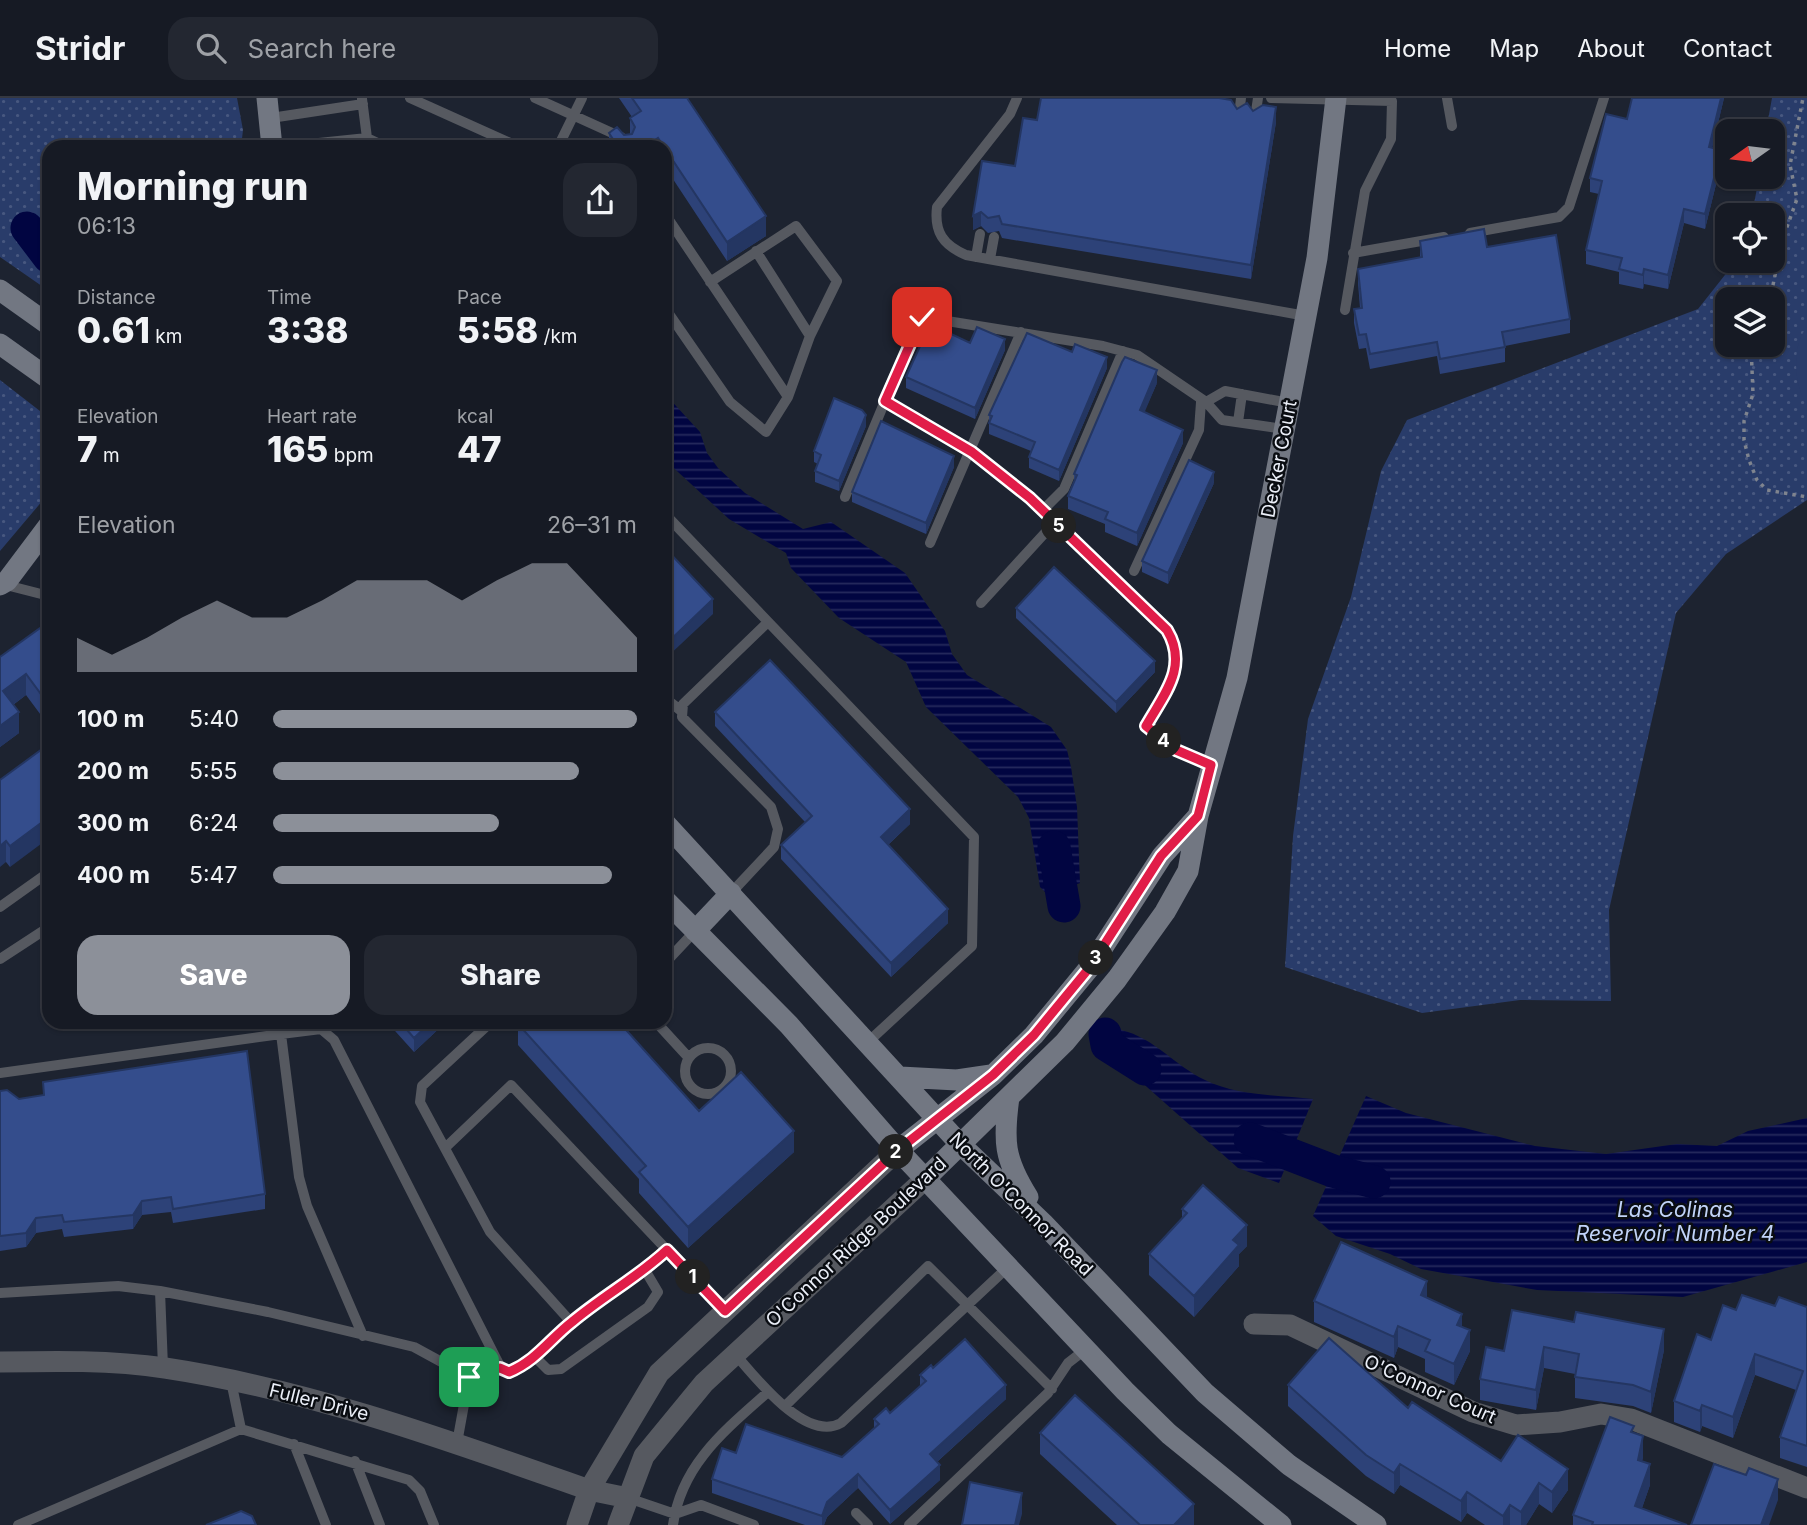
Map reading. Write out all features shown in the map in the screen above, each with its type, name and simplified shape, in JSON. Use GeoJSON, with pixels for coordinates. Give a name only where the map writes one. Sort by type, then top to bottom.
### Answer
{"type":"FeatureCollection","features":[{"type":"Feature","properties":{"kind":"main road","name":"Decker Court"},"geometry":{"type":"LineString","coordinates":[[1198,816],[1237,678],[1317,257],[1336,99]]}},
{"type":"Feature","properties":{"kind":"main road"},"geometry":{"type":"LineString","coordinates":[[269,108],[271,140]]}},
{"type":"Feature","properties":{"kind":"main road"},"geometry":{"type":"LineString","coordinates":[[0,290],[42,319]]}},
{"type":"Feature","properties":{"kind":"main road"},"geometry":{"type":"LineString","coordinates":[[0,344],[42,374]]}},
{"type":"Feature","properties":{"kind":"main road"},"geometry":{"type":"LineString","coordinates":[[1,585],[42,536]]}},
{"type":"Feature","properties":{"kind":"main road","name":"O'Connor Ridge Boulevard"},"geometry":{"type":"LineString","coordinates":[[898,1150],[993,1075],[1034,1035],[1090,967],[1161,856],[1198,816]]}},
{"type":"Feature","properties":{"kind":"main road","name":"O'Connor Ridge Boulevard"},"geometry":{"type":"LineString","coordinates":[[925,1179],[1065,1042],[1117,979],[1166,912],[1188,871],[1198,816]]}},
{"type":"Feature","properties":{"kind":"main road","name":"North O'Connor Road"},"geometry":{"type":"LineString","coordinates":[[672,831],[960,1144],[1043,1223],[1205,1393],[1289,1465],[1376,1525]]}},
{"type":"Feature","properties":{"kind":"main road"},"geometry":{"type":"LineString","coordinates":[[695,931],[731,893]]}},
{"type":"Feature","properties":{"kind":"main road"},"geometry":{"type":"LineString","coordinates":[[672,907],[789,1025],[898,1150],[1168,1434],[1281,1525]]}},
{"type":"Feature","properties":{"kind":"main road"},"geometry":{"type":"LineString","coordinates":[[900,1077],[957,1080],[993,1075]]}},
{"type":"Feature","properties":{"kind":"main road"},"geometry":{"type":"LineString","coordinates":[[1009,1097],[1005,1126],[1007,1159],[1043,1223]]}},
{"type":"Feature","properties":{"kind":"street","name":"O'Connor Ridge Boulevard"},"geometry":{"type":"LineString","coordinates":[[577,1525],[589,1490],[659,1373],[898,1150]]}},
{"type":"Feature","properties":{"kind":"street","name":"O'Connor Ridge Boulevard"},"geometry":{"type":"LineString","coordinates":[[618,1525],[644,1455],[704,1383],[925,1179]]}},
{"type":"Feature","properties":{"kind":"street","name":"O'Connor Court"},"geometry":{"type":"LineString","coordinates":[[1254,1324],[1290,1325],[1473,1412],[1505,1422],[1516,1425],[1560,1422],[1601,1414],[1630,1419],[1807,1488]]}},
{"type":"Feature","properties":{"kind":"street","name":"Fuller Drive"},"geometry":{"type":"LineString","coordinates":[[0,1362],[82,1361],[163,1367],[231,1381],[359,1410],[589,1490],[628,1498]]}},
{"type":"Feature","properties":{"kind":"lane"},"geometry":{"type":"LineString","coordinates":[[410,98],[503,140]]}},
{"type":"Feature","properties":{"kind":"lane"},"geometry":{"type":"LineString","coordinates":[[535,98],[623,140]]}},
{"type":"Feature","properties":{"kind":"lane"},"geometry":{"type":"LineString","coordinates":[[562,140],[582,98]]}},
{"type":"Feature","properties":{"kind":"lane"},"geometry":{"type":"LineString","coordinates":[[1017,98],[1010,114],[937,207],[935,222],[940,236],[951,248],[976,257],[1306,316]]}},
{"type":"Feature","properties":{"kind":"lane"},"geometry":{"type":"LineString","coordinates":[[1239,116],[1241,98]]}},
{"type":"Feature","properties":{"kind":"lane"},"geometry":{"type":"LineString","coordinates":[[1255,118],[1258,98]]}},
{"type":"Feature","properties":{"kind":"lane"},"geometry":{"type":"LineString","coordinates":[[1271,98],[1392,99],[1391,139],[1365,191],[1345,310]]}},
{"type":"Feature","properties":{"kind":"lane"},"geometry":{"type":"LineString","coordinates":[[1447,98],[1452,125]]}},
{"type":"Feature","properties":{"kind":"lane"},"geometry":{"type":"LineString","coordinates":[[1353,253],[1559,217],[1569,207],[1576,192],[1604,98]]}},
{"type":"Feature","properties":{"kind":"lane"},"geometry":{"type":"LineString","coordinates":[[269,108],[363,101],[367,140]]}},
{"type":"Feature","properties":{"kind":"lane"},"geometry":{"type":"LineString","coordinates":[[672,318],[730,402],[766,432],[788,397],[810,336],[837,281],[796,226],[710,282]]}},
{"type":"Feature","properties":{"kind":"lane"},"geometry":{"type":"LineString","coordinates":[[672,228],[788,397]]}},
{"type":"Feature","properties":{"kind":"lane"},"geometry":{"type":"LineString","coordinates":[[976,257],[980,234]]}},
{"type":"Feature","properties":{"kind":"lane"},"geometry":{"type":"LineString","coordinates":[[990,259],[994,237]]}},
{"type":"Feature","properties":{"kind":"lane"},"geometry":{"type":"LineString","coordinates":[[757,251],[810,336]]}},
{"type":"Feature","properties":{"kind":"lane"},"geometry":{"type":"LineString","coordinates":[[845,497],[922,317],[1123,351],[1154,364],[1222,419],[1284,429]]}},
{"type":"Feature","properties":{"kind":"lane"},"geometry":{"type":"LineString","coordinates":[[930,543],[972,452],[1021,332]]}},
{"type":"Feature","properties":{"kind":"lane"},"geometry":{"type":"LineString","coordinates":[[1043,510],[1064,489],[1123,351]]}},
{"type":"Feature","properties":{"kind":"lane"},"geometry":{"type":"LineString","coordinates":[[1203,402],[1225,391],[1289,403]]}},
{"type":"Feature","properties":{"kind":"lane"},"geometry":{"type":"LineString","coordinates":[[1238,422],[1242,394]]}},
{"type":"Feature","properties":{"kind":"lane"},"geometry":{"type":"LineString","coordinates":[[885,401],[972,452],[1043,510],[1167,630],[1177,651],[1176,674],[1146,726],[1176,750],[1211,765]]}},
{"type":"Feature","properties":{"kind":"lane"},"geometry":{"type":"LineString","coordinates":[[1134,571],[1199,430],[1203,402]]}},
{"type":"Feature","properties":{"kind":"lane"},"geometry":{"type":"LineString","coordinates":[[672,521],[974,837],[972,946],[868,1042]]}},
{"type":"Feature","properties":{"kind":"lane"},"geometry":{"type":"LineString","coordinates":[[981,603],[1055,522]]}},
{"type":"Feature","properties":{"kind":"lane"},"geometry":{"type":"LineString","coordinates":[[1,585],[42,594]]}},
{"type":"Feature","properties":{"kind":"lane"},"geometry":{"type":"LineString","coordinates":[[731,893],[774,847],[778,829],[771,807],[682,717],[681,710],[683,704],[768,622]]}},
{"type":"Feature","properties":{"kind":"lane"},"geometry":{"type":"LineString","coordinates":[[672,703],[681,710]]}},
{"type":"Feature","properties":{"kind":"lane"},"geometry":{"type":"LineString","coordinates":[[0,908],[42,877]]}},
{"type":"Feature","properties":{"kind":"lane"},"geometry":{"type":"LineString","coordinates":[[672,956],[695,931]]}},
{"type":"Feature","properties":{"kind":"lane"},"geometry":{"type":"LineString","coordinates":[[0,959],[42,932]]}},
{"type":"Feature","properties":{"kind":"lane"},"geometry":{"type":"LineString","coordinates":[[0,1073],[321,1029],[334,1040],[500,1368],[509,1372],[527,1364],[571,1322],[645,1270],[667,1250]]}},
{"type":"Feature","properties":{"kind":"lane"},"geometry":{"type":"LineString","coordinates":[[483,1029],[422,1086],[420,1102],[490,1232],[571,1322]]}},
{"type":"Feature","properties":{"kind":"lane"},"geometry":{"type":"LineString","coordinates":[[662,1029],[689,1058]]}},
{"type":"Feature","properties":{"kind":"lane"},"geometry":{"type":"LineString","coordinates":[[281,1034],[299,1177],[307,1206],[363,1336]]}},
{"type":"Feature","properties":{"kind":"lane"},"geometry":{"type":"LineString","coordinates":[[701,1049],[717,1049],[732,1066],[730,1081],[712,1095],[697,1092],[687,1081],[685,1065],[689,1058],[701,1049]]}},
{"type":"Feature","properties":{"kind":"lane"},"geometry":{"type":"LineString","coordinates":[[444,1149],[511,1085],[725,1311]]}},
{"type":"Feature","properties":{"kind":"lane"},"geometry":{"type":"LineString","coordinates":[[785,1406],[928,1266],[1052,1389]]}},
{"type":"Feature","properties":{"kind":"lane"},"geometry":{"type":"LineString","coordinates":[[735,1354],[768,1392],[785,1406],[819,1428],[832,1429],[1008,1267]]}},
{"type":"Feature","properties":{"kind":"lane"},"geometry":{"type":"LineString","coordinates":[[535,1357],[548,1370],[561,1369],[648,1307],[658,1292],[645,1270]]}},
{"type":"Feature","properties":{"kind":"lane"},"geometry":{"type":"LineString","coordinates":[[0,1293],[118,1286],[160,1291],[268,1312],[414,1347],[469,1377],[500,1368]]}},
{"type":"Feature","properties":{"kind":"lane"},"geometry":{"type":"LineString","coordinates":[[160,1291],[163,1367]]}},
{"type":"Feature","properties":{"kind":"lane"},"geometry":{"type":"LineString","coordinates":[[909,1525],[1052,1389],[1068,1363],[1086,1349]]}},
{"type":"Feature","properties":{"kind":"lane"},"geometry":{"type":"LineString","coordinates":[[457,1443],[469,1377]]}},
{"type":"Feature","properties":{"kind":"lane"},"geometry":{"type":"LineString","coordinates":[[231,1381],[241,1429]]}},
{"type":"Feature","properties":{"kind":"lane"},"geometry":{"type":"LineString","coordinates":[[674,1520],[685,1480],[697,1462],[723,1433],[768,1392]]}},
{"type":"Feature","properties":{"kind":"lane"},"geometry":{"type":"LineString","coordinates":[[21,1524],[241,1429],[355,1461],[409,1480],[420,1492],[434,1525]]}},
{"type":"Feature","properties":{"kind":"lane"},"geometry":{"type":"LineString","coordinates":[[294,1444],[326,1525]]}},
{"type":"Feature","properties":{"kind":"lane"},"geometry":{"type":"LineString","coordinates":[[355,1461],[380,1525]]}},
{"type":"Feature","properties":{"kind":"lane"},"geometry":{"type":"LineString","coordinates":[[628,1498],[674,1520]]}},
{"type":"Feature","properties":{"kind":"lane"},"geometry":{"type":"LineString","coordinates":[[674,1520],[701,1505],[754,1525]]}},
{"type":"Feature","properties":{"kind":"lane"},"geometry":{"type":"LineString","coordinates":[[856,1513],[868,1525]]}},
{"type":"Feature","properties":{"kind":"path"},"geometry":{"type":"LineString","coordinates":[[1772,287],[1782,241],[1797,199],[1790,165],[1803,98]]}},
{"type":"Feature","properties":{"kind":"path"},"geometry":{"type":"LineString","coordinates":[[1751,357],[1753,394],[1744,430],[1749,460],[1757,480],[1767,490],[1807,497]]}},
{"type":"Feature","properties":{"kind":"shaded area"},"geometry":{"type":"Polygon","coordinates":[[[0,98],[237,98],[243,130],[242,140],[42,140],[42,286],[0,257],[0,98]]]}},
{"type":"Feature","properties":{"kind":"shaded area"},"geometry":{"type":"Polygon","coordinates":[[[1772,98],[1807,98],[1807,500],[1726,554],[1676,613],[1609,910],[1611,1001],[1520,1000],[1422,1013],[1285,967],[1293,836],[1308,719],[1351,597],[1381,471],[1407,420],[1698,309],[1715,288],[1715,357],[1785,357],[1785,287],[1715,287],[1726,273],[1785,273],[1785,203],[1754,203],[1757,189],[1785,189],[1785,119],[1768,119],[1772,98]]]}},
{"type":"Feature","properties":{"kind":"shaded area"},"geometry":{"type":"Polygon","coordinates":[[[1807,327],[1807,405],[1799,387],[1796,366],[1798,344],[1807,327]]]}},
{"type":"Feature","properties":{"kind":"shaded area"},"geometry":{"type":"Polygon","coordinates":[[[0,380],[42,413],[42,501],[0,551],[0,380]]]}},
{"type":"Feature","properties":{"kind":"water"},"geometry":{"type":"Polygon","coordinates":[[[672,402],[700,432],[707,453],[718,468],[745,493],[803,529],[831,522],[905,573],[945,631],[952,654],[967,675],[1051,727],[1067,750],[1071,767],[1077,807],[1080,883],[1048,895],[1040,887],[1029,818],[1018,797],[926,707],[906,662],[839,618],[791,568],[786,553],[729,519],[672,466],[672,402]]]}},
{"type":"Feature","properties":{"kind":"water"},"geometry":{"type":"Polygon","coordinates":[[[1121,1030],[1144,1039],[1194,1074],[1217,1085],[1258,1094],[1313,1099],[1279,1183],[1238,1168],[1111,1055],[1107,1045],[1121,1030]]]}},
{"type":"Feature","properties":{"kind":"water","name":"Las Colinas Reservoir Number 4"},"geometry":{"type":"Polygon","coordinates":[[[1366,1096],[1406,1113],[1535,1146],[1606,1154],[1677,1144],[1717,1146],[1748,1131],[1807,1118],[1807,1262],[1683,1297],[1537,1290],[1421,1269],[1390,1254],[1336,1236],[1313,1216],[1366,1096]]]}},
{"type":"Feature","properties":{"kind":"building"},"geometry":{"type":"Polygon","coordinates":[[[632,98],[687,98],[766,216],[727,242],[672,159],[672,140],[614,140],[609,133],[617,127],[624,135],[632,134],[635,127],[630,118],[641,111],[632,98]]]}},
{"type":"Feature","properties":{"kind":"building"},"geometry":{"type":"Polygon","coordinates":[[[1041,98],[1219,98],[1231,100],[1237,109],[1247,103],[1253,111],[1263,105],[1276,107],[1251,265],[1002,224],[999,216],[988,218],[981,212],[973,216],[982,161],[1015,166],[1023,118],[1037,120],[1041,98]]]}},
{"type":"Feature","properties":{"kind":"building"},"geometry":{"type":"Polygon","coordinates":[[[1632,98],[1721,98],[1709,147],[1715,148],[1715,174],[1705,214],[1684,209],[1668,275],[1644,269],[1643,275],[1619,269],[1622,258],[1586,250],[1602,181],[1590,178],[1606,114],[1627,119],[1632,98]]]}},
{"type":"Feature","properties":{"kind":"building"},"geometry":{"type":"Polygon","coordinates":[[[1484,229],[1487,247],[1556,235],[1570,319],[1502,332],[1505,347],[1440,359],[1437,342],[1370,354],[1366,334],[1359,335],[1354,309],[1362,308],[1358,269],[1422,257],[1420,241],[1484,229]]]}},
{"type":"Feature","properties":{"kind":"building"},"geometry":{"type":"Polygon","coordinates":[[[930,324],[970,343],[977,327],[1005,339],[975,408],[906,377],[930,324]]]}},
{"type":"Feature","properties":{"kind":"building"},"geometry":{"type":"Polygon","coordinates":[[[1027,333],[1072,352],[1075,344],[1107,357],[1059,470],[1029,457],[1035,442],[989,423],[992,416],[989,415],[1027,333]]]}},
{"type":"Feature","properties":{"kind":"building"},"geometry":{"type":"Polygon","coordinates":[[[1125,357],[1157,370],[1140,410],[1183,430],[1137,533],[1105,519],[1108,512],[1068,496],[1077,475],[1074,474],[1125,357]]]}},
{"type":"Feature","properties":{"kind":"building"},"geometry":{"type":"Polygon","coordinates":[[[834,398],[862,410],[866,415],[839,481],[815,471],[821,455],[814,451],[834,398]]]}},
{"type":"Feature","properties":{"kind":"building"},"geometry":{"type":"Polygon","coordinates":[[[881,421],[954,456],[926,523],[852,492],[881,421]]]}},
{"type":"Feature","properties":{"kind":"building"},"geometry":{"type":"Polygon","coordinates":[[[1189,460],[1214,472],[1168,573],[1142,561],[1189,460]]]}},
{"type":"Feature","properties":{"kind":"building"},"geometry":{"type":"Polygon","coordinates":[[[672,555],[713,599],[672,638],[672,555]]]}},
{"type":"Feature","properties":{"kind":"building"},"geometry":{"type":"Polygon","coordinates":[[[1054,567],[1155,661],[1116,702],[1016,608],[1054,567]]]}},
{"type":"Feature","properties":{"kind":"building"},"geometry":{"type":"Polygon","coordinates":[[[42,627],[42,696],[26,674],[3,691],[19,712],[0,726],[0,657],[42,627]]]}},
{"type":"Feature","properties":{"kind":"building"},"geometry":{"type":"Polygon","coordinates":[[[770,660],[910,809],[881,837],[948,909],[891,963],[781,845],[812,816],[715,712],[770,660]]]}},
{"type":"Feature","properties":{"kind":"building"},"geometry":{"type":"Polygon","coordinates":[[[42,749],[42,822],[10,846],[6,841],[0,846],[0,780],[42,749]]]}},
{"type":"Feature","properties":{"kind":"building"},"geometry":{"type":"Polygon","coordinates":[[[406,1029],[424,1029],[414,1038],[406,1029]]]}},
{"type":"Feature","properties":{"kind":"building"},"geometry":{"type":"Polygon","coordinates":[[[523,1029],[625,1029],[699,1111],[741,1072],[794,1131],[688,1227],[639,1172],[646,1166],[523,1029]]]}},
{"type":"Feature","properties":{"kind":"building"},"geometry":{"type":"Polygon","coordinates":[[[247,1051],[265,1194],[173,1209],[171,1197],[142,1201],[133,1215],[64,1222],[62,1215],[36,1218],[26,1233],[0,1236],[0,1091],[7,1090],[19,1099],[44,1095],[43,1082],[247,1051]]]}},
{"type":"Feature","properties":{"kind":"building"},"geometry":{"type":"Polygon","coordinates":[[[1203,1185],[1247,1225],[1233,1240],[1239,1245],[1194,1296],[1149,1254],[1187,1213],[1182,1209],[1203,1185]]]}},
{"type":"Feature","properties":{"kind":"building"},"geometry":{"type":"Polygon","coordinates":[[[1341,1242],[1427,1281],[1421,1295],[1462,1314],[1457,1325],[1470,1330],[1454,1364],[1425,1351],[1430,1340],[1398,1326],[1394,1337],[1314,1301],[1341,1242]]]}},
{"type":"Feature","properties":{"kind":"building"},"geometry":{"type":"Polygon","coordinates":[[[1742,1295],[1775,1306],[1779,1297],[1807,1307],[1807,1446],[1780,1437],[1803,1371],[1755,1354],[1733,1417],[1702,1405],[1700,1411],[1674,1401],[1697,1334],[1711,1340],[1723,1305],[1736,1310],[1742,1295]]]}},
{"type":"Feature","properties":{"kind":"building"},"geometry":{"type":"Polygon","coordinates":[[[1512,1310],[1574,1322],[1576,1312],[1664,1329],[1651,1392],[1633,1385],[1575,1377],[1579,1354],[1544,1347],[1536,1390],[1480,1379],[1486,1347],[1504,1351],[1512,1310]]]}},
{"type":"Feature","properties":{"kind":"building"},"geometry":{"type":"Polygon","coordinates":[[[1329,1338],[1408,1408],[1412,1402],[1501,1461],[1518,1435],[1568,1469],[1552,1492],[1539,1483],[1521,1512],[1510,1505],[1503,1516],[1467,1492],[1461,1501],[1400,1464],[1394,1473],[1366,1455],[1288,1385],[1329,1338]]]}},
{"type":"Feature","properties":{"kind":"building"},"geometry":{"type":"Polygon","coordinates":[[[965,1339],[1006,1385],[930,1454],[940,1465],[890,1510],[858,1474],[827,1502],[822,1516],[712,1479],[722,1448],[736,1453],[746,1424],[842,1457],[879,1424],[874,1419],[886,1408],[890,1413],[926,1381],[920,1375],[931,1365],[933,1368],[965,1339]]]}},
{"type":"Feature","properties":{"kind":"building"},"geometry":{"type":"Polygon","coordinates":[[[1075,1395],[1194,1504],[1174,1525],[1140,1525],[1040,1433],[1075,1395]]]}},
{"type":"Feature","properties":{"kind":"building"},"geometry":{"type":"Polygon","coordinates":[[[1610,1417],[1634,1426],[1631,1432],[1643,1436],[1638,1460],[1650,1464],[1635,1506],[1687,1525],[1592,1525],[1593,1522],[1573,1515],[1610,1417]]]}},
{"type":"Feature","properties":{"kind":"building"},"geometry":{"type":"Polygon","coordinates":[[[1714,1464],[1746,1475],[1749,1468],[1778,1479],[1761,1525],[1691,1525],[1714,1464]]]}},
{"type":"Feature","properties":{"kind":"building"},"geometry":{"type":"Polygon","coordinates":[[[970,1482],[1022,1493],[1015,1525],[962,1525],[970,1482]]]}},
{"type":"Feature","properties":{"kind":"building"},"geometry":{"type":"Polygon","coordinates":[[[241,1511],[252,1516],[256,1525],[206,1525],[241,1511]]]}},
{"type":"Feature","properties":{"kind":"waterway"},"geometry":{"type":"LineString","coordinates":[[27,228],[42,248]]}},
{"type":"Feature","properties":{"kind":"waterway"},"geometry":{"type":"LineString","coordinates":[[1054,847],[1064,906]]}},
{"type":"Feature","properties":{"kind":"waterway"},"geometry":{"type":"LineString","coordinates":[[1105,1034],[1107,1045],[1145,1069]]}},
{"type":"Feature","properties":{"kind":"waterway"},"geometry":{"type":"LineString","coordinates":[[1250,1139],[1333,1171],[1374,1182]]}},
{"type":"Feature","properties":{"kind":"route"},"geometry":{"type":"LineString","coordinates":[[469,1377],[500,1368],[509,1372],[527,1364],[571,1322],[645,1270],[667,1250],[725,1311],[898,1150],[993,1075],[1034,1035],[1090,967],[1161,856],[1198,816],[1211,765],[1176,750],[1146,726],[1176,674],[1177,651],[1167,630],[1030,498],[972,452],[885,401],[922,317]]}}]}
